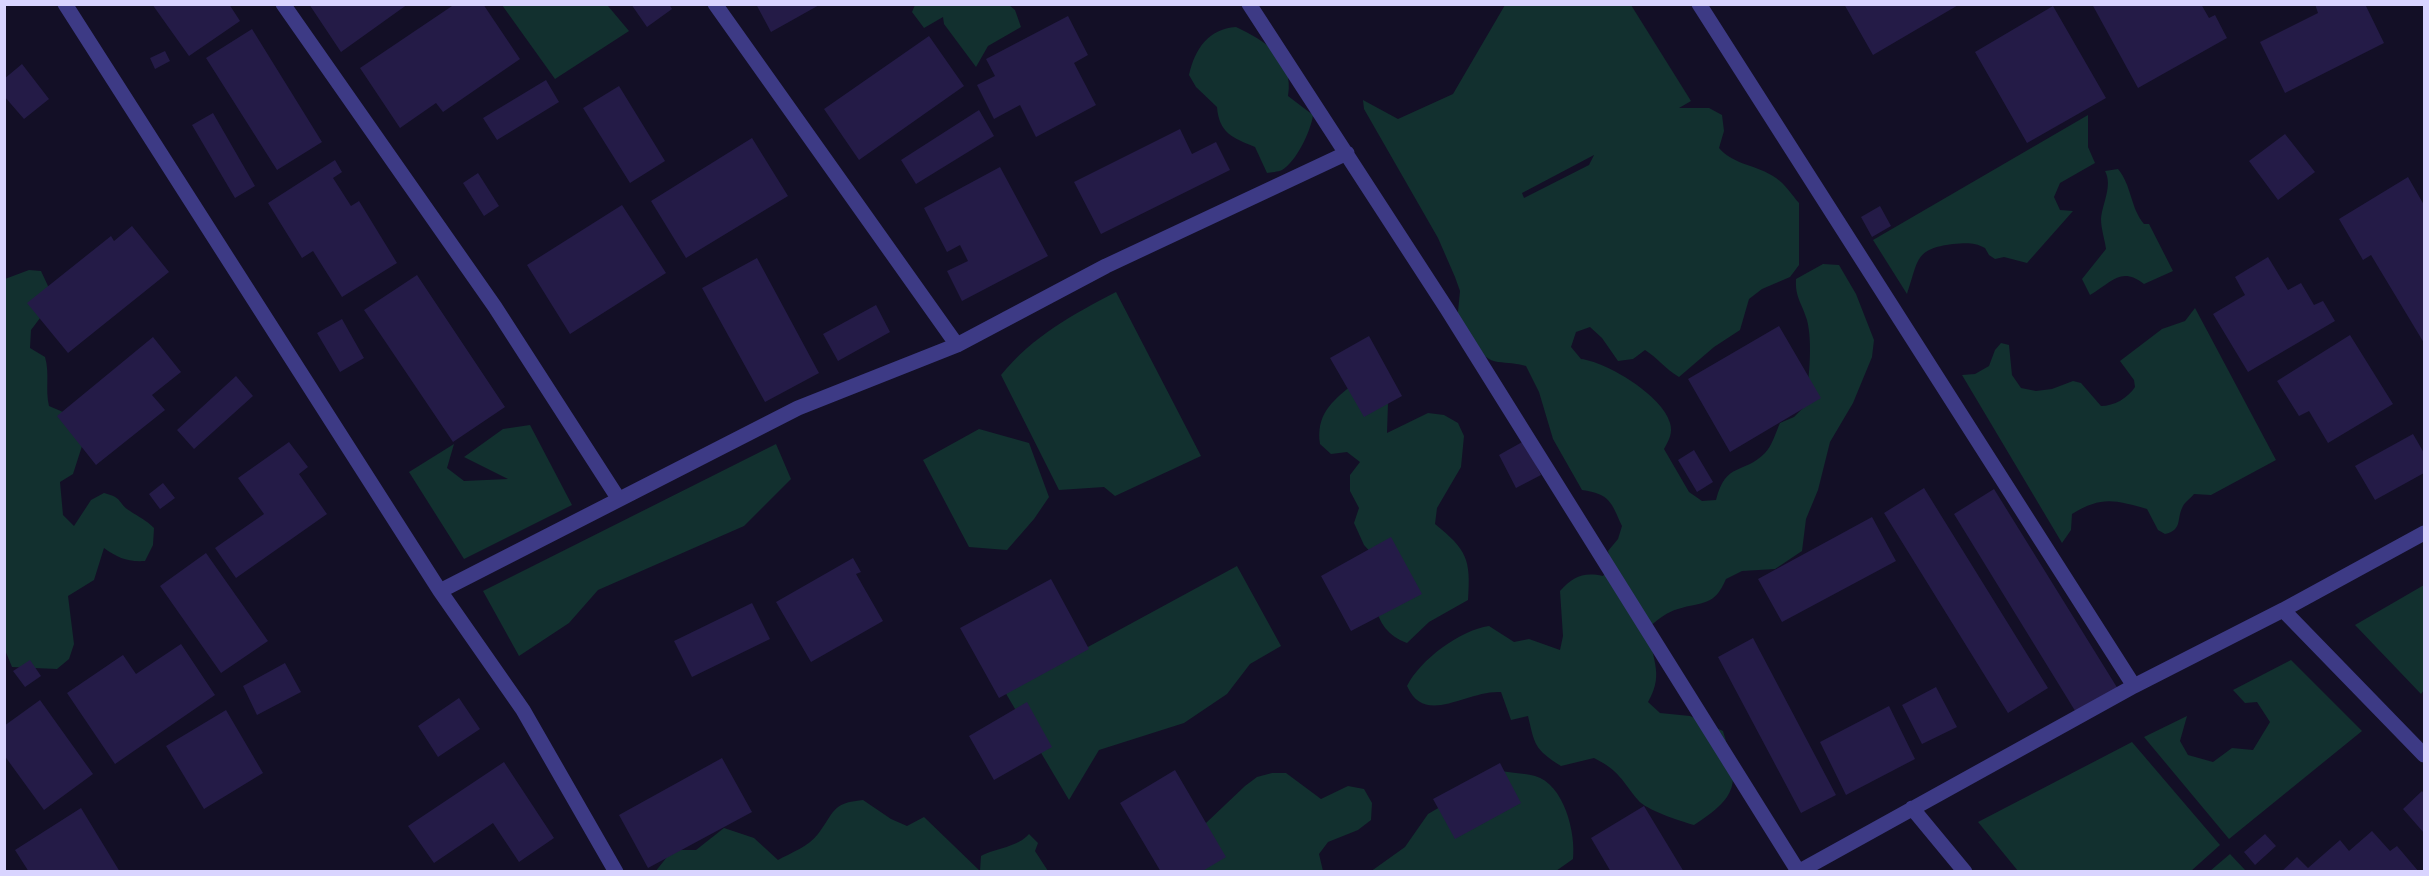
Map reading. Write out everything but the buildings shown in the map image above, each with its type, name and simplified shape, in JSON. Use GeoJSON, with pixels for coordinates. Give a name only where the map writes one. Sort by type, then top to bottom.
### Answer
{"type":"FeatureCollection","features":[{"type":"Feature","properties":{"kind":"street"},"geometry":{"type":"LineString","coordinates":[[65,4],[440,591],[523,710],[616,872]]}},
{"type":"Feature","properties":{"kind":"street"},"geometry":{"type":"LineString","coordinates":[[283,4],[495,307],[618,498]]}},
{"type":"Feature","properties":{"kind":"street"},"geometry":{"type":"LineString","coordinates":[[715,4],[957,345]]}},
{"type":"Feature","properties":{"kind":"street"},"geometry":{"type":"LineString","coordinates":[[1249,4],[1347,153],[1798,871],[2134,686],[2283,610],[2424,533]]}},
{"type":"Feature","properties":{"kind":"street"},"geometry":{"type":"LineString","coordinates":[[1699,4],[2134,686]]}},
{"type":"Feature","properties":{"kind":"street"},"geometry":{"type":"LineString","coordinates":[[440,591],[798,408],[957,345],[1106,266],[1347,153]]}},
{"type":"Feature","properties":{"kind":"street"},"geometry":{"type":"LineString","coordinates":[[2283,610],[2424,755]]}},
{"type":"Feature","properties":{"kind":"street"},"geometry":{"type":"LineString","coordinates":[[1912,808],[1965,872]]}},
{"type":"Feature","properties":{"kind":"green space"},"geometry":{"type":"Polygon","coordinates":[[[502,5],[608,6],[629,31],[555,79],[502,5]]]}},
{"type":"Feature","properties":{"kind":"green space"},"geometry":{"type":"Polygon","coordinates":[[[915,5],[1009,5],[1015,10],[1021,27],[988,46],[976,67],[944,24],[943,17],[924,28],[912,12],[915,5]]]}},
{"type":"Feature","properties":{"kind":"green space"},"geometry":{"type":"Polygon","coordinates":[[[1505,5],[1631,5],[1691,101],[1679,108],[1709,108],[1722,115],[1724,131],[1719,148],[1739,162],[1776,178],[1799,203],[1799,265],[1790,277],[1762,289],[1749,299],[1740,330],[1714,347],[1679,377],[1645,350],[1633,359],[1618,361],[1602,338],[1590,327],[1576,332],[1571,347],[1581,359],[1619,373],[1657,402],[1671,427],[1664,449],[1689,492],[1702,501],[1716,500],[1725,479],[1765,453],[1780,423],[1794,417],[1804,407],[1809,375],[1810,340],[1796,279],[1823,264],[1839,265],[1856,294],[1874,340],[1872,357],[1853,403],[1830,442],[1818,490],[1806,519],[1802,551],[1775,569],[1742,571],[1726,579],[1722,588],[1707,602],[1670,612],[1650,626],[1656,682],[1648,702],[1660,713],[1690,716],[1723,731],[1732,763],[1732,786],[1728,795],[1710,814],[1694,825],[1664,815],[1642,804],[1615,772],[1594,758],[1561,766],[1552,760],[1537,746],[1528,716],[1511,720],[1501,692],[1435,705],[1424,704],[1415,698],[1407,686],[1421,666],[1442,648],[1466,633],[1489,626],[1514,642],[1529,639],[1560,650],[1563,636],[1560,591],[1579,576],[1603,576],[1611,565],[1608,551],[1618,539],[1622,526],[1608,500],[1599,494],[1582,490],[1553,439],[1539,392],[1526,366],[1498,362],[1485,357],[1457,322],[1460,291],[1438,238],[1364,109],[1363,100],[1398,119],[1453,94],[1505,5]],[[1594,155],[1522,193],[1524,198],[1589,165],[1594,155]]]}},
{"type":"Feature","properties":{"kind":"green space"},"geometry":{"type":"Polygon","coordinates":[[[1236,27],[1258,38],[1276,53],[1287,72],[1288,96],[1313,115],[1306,137],[1297,153],[1280,171],[1267,173],[1255,147],[1240,141],[1224,129],[1217,107],[1196,87],[1189,75],[1195,57],[1204,42],[1218,32],[1236,27]]]}},
{"type":"Feature","properties":{"kind":"green space"},"geometry":{"type":"Polygon","coordinates":[[[2088,115],[2088,147],[2095,163],[2060,183],[2054,197],[2060,210],[2073,211],[2027,263],[2004,257],[1995,259],[1985,248],[1973,244],[1940,246],[1924,253],[1920,258],[1907,294],[1873,240],[2088,115]]]}},
{"type":"Feature","properties":{"kind":"green space"},"geometry":{"type":"Polygon","coordinates":[[[2118,169],[2126,182],[2139,217],[2144,224],[2149,224],[2173,271],[2144,284],[2129,276],[2123,276],[2090,295],[2082,279],[2106,249],[2101,219],[2108,189],[2105,171],[2118,169]]]}},
{"type":"Feature","properties":{"kind":"green space"},"geometry":{"type":"Polygon","coordinates":[[[29,270],[41,271],[48,286],[47,303],[31,330],[30,348],[45,357],[49,406],[70,415],[83,443],[73,474],[60,482],[63,515],[74,526],[91,500],[104,493],[118,499],[126,508],[154,528],[153,545],[145,561],[123,559],[104,548],[94,580],[68,596],[74,644],[69,659],[57,669],[12,667],[5,650],[5,279],[29,270]]]}},
{"type":"Feature","properties":{"kind":"green space"},"geometry":{"type":"Polygon","coordinates":[[[1116,292],[1201,456],[1115,496],[1104,487],[1059,490],[1001,375],[1013,361],[1040,338],[1069,318],[1116,292]]]}},
{"type":"Feature","properties":{"kind":"green space"},"geometry":{"type":"Polygon","coordinates":[[[2195,308],[2276,460],[2211,495],[2194,494],[2183,506],[2177,527],[2171,532],[2165,534],[2158,530],[2147,509],[2108,501],[2092,504],[2072,514],[2071,530],[2062,543],[1962,375],[1975,374],[1989,366],[1995,350],[2001,343],[2009,345],[2012,375],[2021,388],[2036,391],[2052,389],[2073,381],[2081,383],[2101,406],[2111,405],[2125,398],[2135,387],[2134,380],[2120,361],[2162,329],[2185,321],[2195,308]]]}},
{"type":"Feature","properties":{"kind":"green space"},"geometry":{"type":"Polygon","coordinates":[[[1352,385],[1388,403],[1387,433],[1428,413],[1444,415],[1458,423],[1464,436],[1461,467],[1437,508],[1435,524],[1454,541],[1465,556],[1469,574],[1468,600],[1429,622],[1407,643],[1394,636],[1386,628],[1376,608],[1375,557],[1364,545],[1354,523],[1359,508],[1350,491],[1350,475],[1360,462],[1347,452],[1331,454],[1320,444],[1320,425],[1323,417],[1332,403],[1352,385]]]}},
{"type":"Feature","properties":{"kind":"green space"},"geometry":{"type":"Polygon","coordinates":[[[530,425],[572,505],[464,559],[409,472],[454,444],[447,468],[464,481],[508,479],[464,457],[503,429],[530,425]]]}},
{"type":"Feature","properties":{"kind":"green space"},"geometry":{"type":"Polygon","coordinates":[[[979,429],[1029,443],[1049,497],[1034,519],[1007,550],[969,547],[923,460],[979,429]]]}},
{"type":"Feature","properties":{"kind":"green space"},"geometry":{"type":"Polygon","coordinates":[[[776,444],[791,479],[744,526],[598,590],[569,623],[519,656],[483,591],[776,444]]]}},
{"type":"Feature","properties":{"kind":"green space"},"geometry":{"type":"Polygon","coordinates":[[[1237,566],[1281,646],[1250,664],[1227,694],[1184,723],[1099,750],[1069,800],[1005,692],[1237,566]]]}},
{"type":"Feature","properties":{"kind":"green space"},"geometry":{"type":"Polygon","coordinates":[[[2424,585],[2424,690],[2421,694],[2355,625],[2424,585]]]}},
{"type":"Feature","properties":{"kind":"green space"},"geometry":{"type":"Polygon","coordinates":[[[2291,660],[2362,731],[2229,839],[2144,737],[2187,716],[2180,741],[2188,755],[2213,762],[2232,748],[2253,750],[2270,722],[2257,702],[2245,703],[2233,690],[2291,660]]]}},
{"type":"Feature","properties":{"kind":"green space"},"geometry":{"type":"Polygon","coordinates":[[[2132,742],[2220,845],[2191,871],[2018,871],[1978,822],[2132,742]]]}},
{"type":"Feature","properties":{"kind":"green space"},"geometry":{"type":"Polygon","coordinates":[[[1502,771],[1535,776],[1554,789],[1561,799],[1570,823],[1573,859],[1556,871],[1370,872],[1405,847],[1428,814],[1502,771]]]}},
{"type":"Feature","properties":{"kind":"green space"},"geometry":{"type":"Polygon","coordinates":[[[1272,773],[1286,773],[1321,799],[1348,786],[1364,789],[1372,803],[1371,820],[1358,830],[1328,842],[1319,854],[1323,871],[1174,872],[1187,841],[1245,786],[1257,777],[1272,773]]]}},
{"type":"Feature","properties":{"kind":"green space"},"geometry":{"type":"Polygon","coordinates":[[[863,800],[891,819],[907,826],[924,817],[980,871],[981,856],[1013,845],[1029,834],[1038,843],[1035,851],[1048,871],[655,872],[667,857],[680,850],[696,850],[724,828],[754,838],[778,860],[810,842],[839,806],[863,800]]]}},
{"type":"Feature","properties":{"kind":"green space"},"geometry":{"type":"Polygon","coordinates":[[[2230,854],[2246,871],[2210,871],[2230,854]]]}}]}
